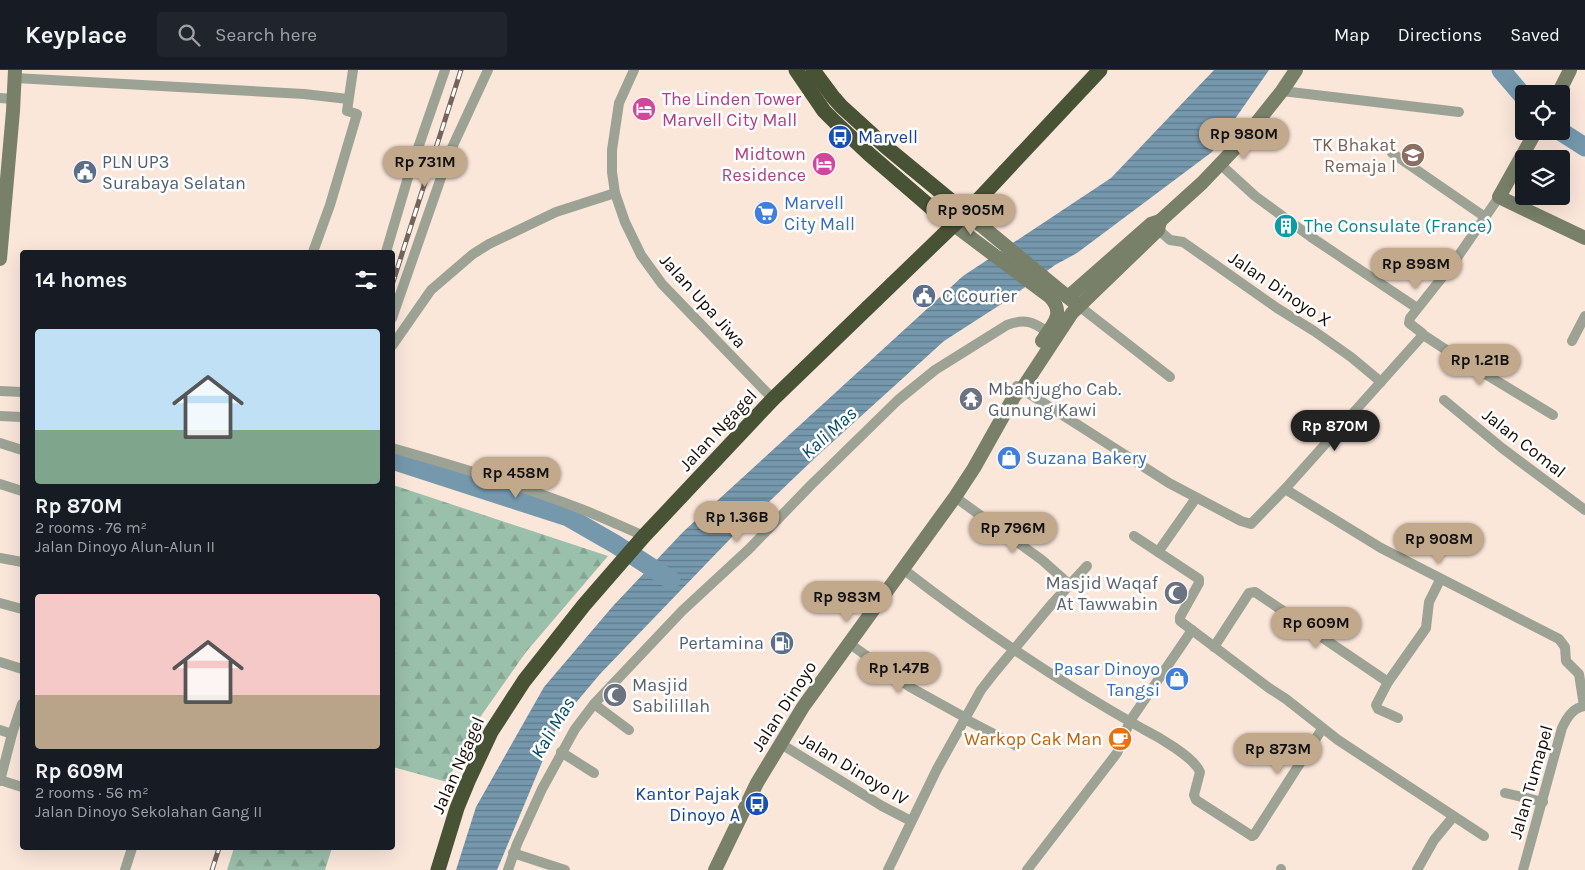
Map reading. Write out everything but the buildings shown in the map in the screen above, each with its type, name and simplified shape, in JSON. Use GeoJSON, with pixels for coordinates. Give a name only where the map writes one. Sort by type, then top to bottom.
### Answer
{"type":"FeatureCollection","features":[{"type":"Feature","properties":{"kind":"highway"},"geometry":{"type":"LineString","coordinates":[[796,70],[824,111],[836,123],[869,154],[954,225]]}},
{"type":"Feature","properties":{"kind":"highway"},"geometry":{"type":"LineString","coordinates":[[813,70],[833,97],[854,118],[966,213]]}},
{"type":"Feature","properties":{"kind":"highway","name":"Jalan Ngagel"},"geometry":{"type":"LineString","coordinates":[[438,870],[452,823],[469,779],[496,725],[524,682],[555,640],[640,540],[773,399],[966,213],[1100,70]]}},
{"type":"Feature","properties":{"kind":"main road"},"geometry":{"type":"LineString","coordinates":[[1064,297],[1156,225],[1202,183],[1242,141],[1282,91],[1296,70]]}},
{"type":"Feature","properties":{"kind":"main road"},"geometry":{"type":"LineString","coordinates":[[1562,85],[1570,70]]}},
{"type":"Feature","properties":{"kind":"main road"},"geometry":{"type":"LineString","coordinates":[[0,252],[7,98],[15,74]]}},
{"type":"Feature","properties":{"kind":"main road"},"geometry":{"type":"LineString","coordinates":[[1531,140],[1499,197],[1585,238]]}},
{"type":"Feature","properties":{"kind":"main road"},"geometry":{"type":"LineString","coordinates":[[966,213],[1064,297]]}},
{"type":"Feature","properties":{"kind":"main road"},"geometry":{"type":"LineString","coordinates":[[954,225],[984,248],[1064,297]]}},
{"type":"Feature","properties":{"kind":"main road","name":"Jalan Dinoyo"},"geometry":{"type":"LineString","coordinates":[[715,870],[757,783],[803,707],[903,570],[974,468],[1018,390],[1058,312],[1056,303],[1064,297]]}},
{"type":"Feature","properties":{"kind":"main road","name":"Jalan Dinoyo"},"geometry":{"type":"LineString","coordinates":[[1018,390],[1066,321],[1064,297]]}},
{"type":"Feature","properties":{"kind":"street"},"geometry":{"type":"LineString","coordinates":[[314,250],[330,205],[356,113],[348,111],[348,98],[353,70]]}},
{"type":"Feature","properties":{"kind":"street"},"geometry":{"type":"LineString","coordinates":[[387,250],[424,126],[445,70]]}},
{"type":"Feature","properties":{"kind":"street"},"geometry":{"type":"LineString","coordinates":[[395,309],[450,152],[488,70]]}},
{"type":"Feature","properties":{"kind":"street","name":"Jalan Upa Jiwa"},"geometry":{"type":"LineString","coordinates":[[634,70],[622,93],[616,115],[612,150],[612,172],[615,193],[632,238],[651,270],[662,284],[773,399]]}},
{"type":"Feature","properties":{"kind":"street"},"geometry":{"type":"LineString","coordinates":[[15,74],[348,98]]}},
{"type":"Feature","properties":{"kind":"street"},"geometry":{"type":"LineString","coordinates":[[1282,91],[1459,112]]}},
{"type":"Feature","properties":{"kind":"street"},"geometry":{"type":"LineString","coordinates":[[1392,153],[1485,217]]}},
{"type":"Feature","properties":{"kind":"street"},"geometry":{"type":"LineString","coordinates":[[1220,164],[1255,196],[1311,237],[1418,308]]}},
{"type":"Feature","properties":{"kind":"street"},"geometry":{"type":"LineString","coordinates":[[395,342],[431,290],[473,254],[489,244],[547,216],[615,193]]}},
{"type":"Feature","properties":{"kind":"street"},"geometry":{"type":"LineString","coordinates":[[1499,197],[1452,265],[1410,318],[1409,323],[1454,355],[1553,415]]}},
{"type":"Feature","properties":{"kind":"street","name":"Jalan Dinoyo X"},"geometry":{"type":"LineString","coordinates":[[1156,225],[1170,240],[1183,242],[1276,308],[1314,331],[1351,357],[1381,382]]}},
{"type":"Feature","properties":{"kind":"street"},"geometry":{"type":"LineString","coordinates":[[1064,297],[1170,377]]}},
{"type":"Feature","properties":{"kind":"street"},"geometry":{"type":"LineString","coordinates":[[1572,341],[1585,316]]}},
{"type":"Feature","properties":{"kind":"street"},"geometry":{"type":"LineString","coordinates":[[508,870],[513,853],[532,810],[561,752],[575,729],[594,704],[682,611],[749,549],[845,451],[910,390],[935,370],[1007,325],[1026,321],[1034,323],[1048,332]]}},
{"type":"Feature","properties":{"kind":"street"},"geometry":{"type":"LineString","coordinates":[[1018,390],[1161,478],[1241,521],[1251,524],[1285,489],[1422,334]]}},
{"type":"Feature","properties":{"kind":"street"},"geometry":{"type":"LineString","coordinates":[[0,391],[20,392]]}},
{"type":"Feature","properties":{"kind":"street","name":"Jalan Comal"},"geometry":{"type":"LineString","coordinates":[[1444,400],[1502,448],[1585,510]]}},
{"type":"Feature","properties":{"kind":"street"},"geometry":{"type":"LineString","coordinates":[[0,416],[20,417]]}},
{"type":"Feature","properties":{"kind":"street"},"geometry":{"type":"LineString","coordinates":[[0,443],[20,449]]}},
{"type":"Feature","properties":{"kind":"street"},"geometry":{"type":"LineString","coordinates":[[395,449],[448,463],[583,509],[640,540]]}},
{"type":"Feature","properties":{"kind":"street"},"geometry":{"type":"LineString","coordinates":[[0,484],[20,490]]}},
{"type":"Feature","properties":{"kind":"street"},"geometry":{"type":"LineString","coordinates":[[1285,489],[1381,548],[1440,580],[1559,639],[1565,647],[1566,661],[1579,674],[1582,707]]}},
{"type":"Feature","properties":{"kind":"street"},"geometry":{"type":"LineString","coordinates":[[954,497],[1042,560],[1070,585]]}},
{"type":"Feature","properties":{"kind":"street"},"geometry":{"type":"LineString","coordinates":[[1158,552],[1196,498]]}},
{"type":"Feature","properties":{"kind":"street"},"geometry":{"type":"LineString","coordinates":[[1134,536],[1198,579],[1199,583],[1180,617],[1180,621],[1286,699],[1322,729],[1484,836]]}},
{"type":"Feature","properties":{"kind":"street"},"geometry":{"type":"LineString","coordinates":[[0,558],[20,562]]}},
{"type":"Feature","properties":{"kind":"street"},"geometry":{"type":"LineString","coordinates":[[888,870],[911,821],[965,718],[987,682],[1051,605],[1087,566]]}},
{"type":"Feature","properties":{"kind":"street"},"geometry":{"type":"LineString","coordinates":[[903,570],[977,625],[1072,688],[1169,744],[1196,765],[1200,772],[1194,795],[1196,800],[1250,836],[1254,835],[1322,729]]}},
{"type":"Feature","properties":{"kind":"street"},"geometry":{"type":"LineString","coordinates":[[1398,718],[1376,706],[1388,682],[1426,628],[1430,598],[1440,580]]}},
{"type":"Feature","properties":{"kind":"street"},"geometry":{"type":"LineString","coordinates":[[1218,649],[1249,593],[1255,592],[1388,682]]}},
{"type":"Feature","properties":{"kind":"street"},"geometry":{"type":"LineString","coordinates":[[0,604],[20,609]]}},
{"type":"Feature","properties":{"kind":"street"},"geometry":{"type":"LineString","coordinates":[[1027,870],[1117,753],[1130,721],[1192,630]]}},
{"type":"Feature","properties":{"kind":"street"},"geometry":{"type":"LineString","coordinates":[[850,644],[910,687],[1017,746]]}},
{"type":"Feature","properties":{"kind":"street"},"geometry":{"type":"LineString","coordinates":[[0,662],[20,668]]}},
{"type":"Feature","properties":{"kind":"street"},"geometry":{"type":"LineString","coordinates":[[594,704],[629,730]]}},
{"type":"Feature","properties":{"kind":"street","name":"Jalan Tumapel"},"geometry":{"type":"LineString","coordinates":[[1523,870],[1564,723],[1568,716],[1582,707]]}},
{"type":"Feature","properties":{"kind":"street"},"geometry":{"type":"LineString","coordinates":[[20,710],[0,780],[20,786]]}},
{"type":"Feature","properties":{"kind":"street"},"geometry":{"type":"LineString","coordinates":[[0,730],[12,734]]}},
{"type":"Feature","properties":{"kind":"street","name":"Jalan Dinoyo IV"},"geometry":{"type":"LineString","coordinates":[[780,744],[882,806],[911,821]]}},
{"type":"Feature","properties":{"kind":"street"},"geometry":{"type":"LineString","coordinates":[[561,752],[594,773]]}},
{"type":"Feature","properties":{"kind":"street"},"geometry":{"type":"LineString","coordinates":[[1505,793],[1543,802]]}},
{"type":"Feature","properties":{"kind":"street"},"geometry":{"type":"LineString","coordinates":[[1417,870],[1434,840],[1453,817]]}},
{"type":"Feature","properties":{"kind":"street"},"geometry":{"type":"LineString","coordinates":[[125,870],[131,850]]}},
{"type":"Feature","properties":{"kind":"street"},"geometry":{"type":"LineString","coordinates":[[513,853],[566,870]]}},
{"type":"Feature","properties":{"kind":"green space"},"geometry":{"type":"Polygon","coordinates":[[[395,486],[608,556],[526,652],[476,723],[447,782],[395,768],[395,486]]]}},
{"type":"Feature","properties":{"kind":"green space"},"geometry":{"type":"Polygon","coordinates":[[[233,850],[331,850],[325,870],[227,870],[233,850]]]}},
{"type":"Feature","properties":{"kind":"water","name":"Kali Mas"},"geometry":{"type":"Polygon","coordinates":[[[1214,70],[1269,70],[1212,152],[1077,253],[1055,265],[1006,301],[944,341],[817,456],[732,537],[600,674],[558,724],[497,870],[456,870],[476,807],[544,687],[613,606],[683,532],[963,276],[1111,178],[1214,70]]]}},
{"type":"Feature","properties":{"kind":"waterway"},"geometry":{"type":"LineString","coordinates":[[1501,70],[1515,86]]}},
{"type":"Feature","properties":{"kind":"waterway"},"geometry":{"type":"LineString","coordinates":[[1570,137],[1585,147]]}},
{"type":"Feature","properties":{"kind":"waterway"},"geometry":{"type":"LineString","coordinates":[[395,461],[568,517],[671,580]]}},
{"type":"Feature","properties":{"kind":"railway"},"geometry":{"type":"LineString","coordinates":[[395,276],[461,70]]}},
{"type":"Feature","properties":{"kind":"railway"},"geometry":{"type":"LineString","coordinates":[[212,870],[218,850]]}},
{"type":"Feature","properties":{"kind":"place","name":"The Linden Tower Marvell City Mall"},"geometry":{"type":"Point","coordinates":[644,109]}},
{"type":"Feature","properties":{"kind":"place","name":"Marvell"},"geometry":{"type":"Point","coordinates":[840,137]}},
{"type":"Feature","properties":{"kind":"place","name":"TK Bhakat Remaja I"},"geometry":{"type":"Point","coordinates":[1413,155]}},
{"type":"Feature","properties":{"kind":"place","name":"Midtown Residence"},"geometry":{"type":"Point","coordinates":[824,164]}},
{"type":"Feature","properties":{"kind":"place","name":"PLN UP3 Surabaya Selatan"},"geometry":{"type":"Point","coordinates":[85,172]}},
{"type":"Feature","properties":{"kind":"place","name":"Marvell City Mall"},"geometry":{"type":"Point","coordinates":[766,213]}},
{"type":"Feature","properties":{"kind":"place","name":"The Consulate (France)"},"geometry":{"type":"Point","coordinates":[1286,226]}},
{"type":"Feature","properties":{"kind":"place","name":"C Courier"},"geometry":{"type":"Point","coordinates":[924,296]}},
{"type":"Feature","properties":{"kind":"place","name":"Mbahjugho Cab. Gunung Kawi"},"geometry":{"type":"Point","coordinates":[971,399]}},
{"type":"Feature","properties":{"kind":"place","name":"Suzana Bakery"},"geometry":{"type":"Point","coordinates":[1009,458]}},
{"type":"Feature","properties":{"kind":"place","name":"Masjid Waqaf At Tawwabin"},"geometry":{"type":"Point","coordinates":[1176,593]}},
{"type":"Feature","properties":{"kind":"place","name":"Pertamina"},"geometry":{"type":"Point","coordinates":[782,643]}},
{"type":"Feature","properties":{"kind":"place","name":"Pasar Dinoyo Tangsi"},"geometry":{"type":"Point","coordinates":[1177,679]}},
{"type":"Feature","properties":{"kind":"place","name":"Masjid Sabilillah"},"geometry":{"type":"Point","coordinates":[615,695]}},
{"type":"Feature","properties":{"kind":"place","name":"Warkop Cak Man"},"geometry":{"type":"Point","coordinates":[1120,739]}},
{"type":"Feature","properties":{"kind":"place","name":"Kantor Pajak Dinoyo A"},"geometry":{"type":"Point","coordinates":[757,804]}}]}
